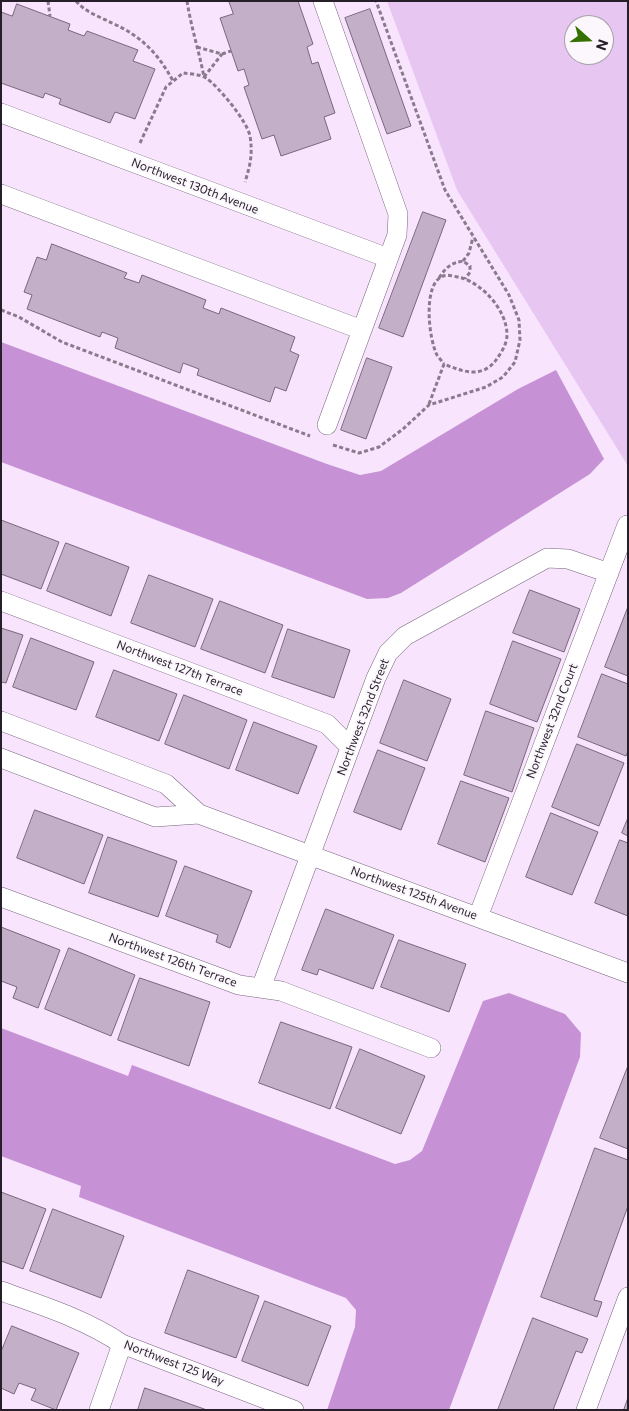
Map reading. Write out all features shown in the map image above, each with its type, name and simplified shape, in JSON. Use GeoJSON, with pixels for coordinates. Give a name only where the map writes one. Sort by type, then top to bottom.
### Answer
{"type":"FeatureCollection","features":[{"type":"Feature","properties":{"kind":"street"},"geometry":{"type":"LineString","coordinates":[[323,1],[398,214],[397,235],[328,425]]}},
{"type":"Feature","properties":{"kind":"street","name":"Northwest 130th Avenue"},"geometry":{"type":"LineString","coordinates":[[1,113],[388,258]]}},
{"type":"Feature","properties":{"kind":"street"},"geometry":{"type":"LineString","coordinates":[[1,194],[362,330]]}},
{"type":"Feature","properties":{"kind":"street","name":"Northwest 32nd Court"},"geometry":{"type":"LineString","coordinates":[[478,917],[627,526]]}},
{"type":"Feature","properties":{"kind":"street","name":"Northwest 32nd Street"},"geometry":{"type":"LineString","coordinates":[[262,988],[350,747],[388,652],[405,636],[547,558],[568,559],[609,573]]}},
{"type":"Feature","properties":{"kind":"street","name":"Northwest 127th Terrace"},"geometry":{"type":"LineString","coordinates":[[1,601],[327,724],[350,747]]}},
{"type":"Feature","properties":{"kind":"street","name":"Northwest 125th Avenue"},"geometry":{"type":"LineString","coordinates":[[1,721],[166,784],[199,814],[628,973]]}},
{"type":"Feature","properties":{"kind":"street","name":"Northwest 125th Avenue"},"geometry":{"type":"LineString","coordinates":[[1,758],[155,817],[199,814]]}},
{"type":"Feature","properties":{"kind":"street","name":"Northwest 126th Terrace"},"geometry":{"type":"LineString","coordinates":[[1,897],[239,985],[281,991],[431,1048]]}},
{"type":"Feature","properties":{"kind":"street","name":"Northwest 125 Way"},"geometry":{"type":"LineString","coordinates":[[1,1291],[84,1322],[106,1333],[122,1344],[294,1410]]}},
{"type":"Feature","properties":{"kind":"street"},"geometry":{"type":"LineString","coordinates":[[586,1410],[623,1325],[628,1297]]}},
{"type":"Feature","properties":{"kind":"street"},"geometry":{"type":"LineString","coordinates":[[99,1410],[122,1344]]}},
{"type":"Feature","properties":{"kind":"path"},"geometry":{"type":"LineString","coordinates":[[49,1],[50,16]]}},
{"type":"Feature","properties":{"kind":"path"},"geometry":{"type":"LineString","coordinates":[[76,1],[82,8],[121,27],[148,45],[165,66],[173,81]]}},
{"type":"Feature","properties":{"kind":"path"},"geometry":{"type":"LineString","coordinates":[[187,1],[192,32],[204,77]]}},
{"type":"Feature","properties":{"kind":"path"},"geometry":{"type":"LineString","coordinates":[[197,47],[222,54]]}},
{"type":"Feature","properties":{"kind":"path"},"geometry":{"type":"LineString","coordinates":[[204,77],[222,54],[231,51]]}},
{"type":"Feature","properties":{"kind":"path"},"geometry":{"type":"LineString","coordinates":[[132,162],[166,87],[183,73],[204,77],[223,94],[250,134],[252,159],[240,202]]}},
{"type":"Feature","properties":{"kind":"path"},"geometry":{"type":"LineString","coordinates":[[463,261],[474,236]]}},
{"type":"Feature","properties":{"kind":"path"},"geometry":{"type":"LineString","coordinates":[[439,278],[445,275],[465,279],[485,293],[495,302],[505,325],[507,335],[505,344],[493,364],[486,370],[476,372],[467,372],[444,364],[437,356],[430,328],[430,298],[439,278],[446,267],[455,262],[463,261],[470,266],[470,272],[465,279]]}},
{"type":"Feature","properties":{"kind":"path"},"geometry":{"type":"LineString","coordinates":[[429,405],[444,364]]}},
{"type":"Feature","properties":{"kind":"shaded area"},"geometry":{"type":"Polygon","coordinates":[[[387,1],[628,1],[628,466],[457,190],[387,1]]]}},
{"type":"Feature","properties":{"kind":"shaded area"},"geometry":{"type":"Polygon","coordinates":[[[1,342],[360,475],[381,471],[518,389],[556,370],[604,459],[590,474],[401,593],[388,598],[367,599],[1,462],[1,342]]]}},
{"type":"Feature","properties":{"kind":"shaded area"},"geometry":{"type":"Polygon","coordinates":[[[509,993],[565,1014],[581,1033],[580,1057],[449,1410],[327,1410],[355,1327],[356,1310],[346,1298],[79,1197],[81,1186],[1,1156],[1,1028],[128,1076],[132,1065],[395,1164],[410,1160],[422,1151],[483,1001],[509,993]]]}},
{"type":"Feature","properties":{"kind":"building"},"geometry":{"type":"Polygon","coordinates":[[[229,1],[298,1],[313,44],[307,47],[312,64],[318,62],[335,113],[324,117],[331,139],[281,156],[274,135],[262,139],[244,87],[249,85],[244,69],[238,71],[220,18],[233,14],[229,1]]]}},
{"type":"Feature","properties":{"kind":"building"},"geometry":{"type":"Polygon","coordinates":[[[17,4],[70,24],[68,30],[84,36],[87,31],[138,50],[133,61],[155,69],[135,119],[115,112],[110,123],[59,104],[61,99],[45,93],[43,98],[1,83],[1,12],[12,16],[17,4]]]}},
{"type":"Feature","properties":{"kind":"building"},"geometry":{"type":"Polygon","coordinates":[[[370,9],[411,126],[387,134],[345,18],[370,9]]]}},
{"type":"Feature","properties":{"kind":"building"},"geometry":{"type":"Polygon","coordinates":[[[423,212],[446,220],[403,337],[379,328],[423,212]]]}},
{"type":"Feature","properties":{"kind":"building"},"geometry":{"type":"Polygon","coordinates":[[[52,244],[127,273],[124,278],[139,283],[142,275],[206,300],[203,308],[219,314],[221,308],[295,337],[290,351],[299,355],[286,391],[275,387],[270,402],[197,375],[199,369],[183,363],[180,373],[115,348],[118,338],[102,332],[100,337],[27,309],[32,295],[24,292],[37,257],[46,260],[52,244]]]}},
{"type":"Feature","properties":{"kind":"building"},"geometry":{"type":"Polygon","coordinates":[[[367,358],[392,367],[366,439],[341,430],[367,358]]]}},
{"type":"Feature","properties":{"kind":"building"},"geometry":{"type":"Polygon","coordinates":[[[1,520],[59,542],[41,589],[1,574],[1,520]]]}},
{"type":"Feature","properties":{"kind":"building"},"geometry":{"type":"Polygon","coordinates":[[[66,543],[129,567],[111,616],[47,591],[66,543]]]}},
{"type":"Feature","properties":{"kind":"building"},"geometry":{"type":"Polygon","coordinates":[[[149,575],[213,599],[195,647],[131,623],[149,575]]]}},
{"type":"Feature","properties":{"kind":"building"},"geometry":{"type":"Polygon","coordinates":[[[530,590],[580,609],[564,652],[513,633],[530,590]]]}},
{"type":"Feature","properties":{"kind":"building"},"geometry":{"type":"Polygon","coordinates":[[[220,601],[283,625],[265,673],[201,649],[220,601]]]}},
{"type":"Feature","properties":{"kind":"building"},"geometry":{"type":"Polygon","coordinates":[[[628,607],[628,676],[605,667],[628,607]]]}},
{"type":"Feature","properties":{"kind":"building"},"geometry":{"type":"Polygon","coordinates":[[[1,628],[23,635],[6,683],[1,682],[1,628]]]}},
{"type":"Feature","properties":{"kind":"building"},"geometry":{"type":"Polygon","coordinates":[[[288,629],[350,650],[334,698],[272,677],[288,629]]]}},
{"type":"Feature","properties":{"kind":"building"},"geometry":{"type":"Polygon","coordinates":[[[31,638],[94,662],[76,710],[13,687],[31,638]]]}},
{"type":"Feature","properties":{"kind":"building"},"geometry":{"type":"Polygon","coordinates":[[[513,641],[561,659],[537,722],[490,704],[513,641]]]}},
{"type":"Feature","properties":{"kind":"building"},"geometry":{"type":"Polygon","coordinates":[[[114,670],[177,694],[159,741],[96,717],[114,670]]]}},
{"type":"Feature","properties":{"kind":"building"},"geometry":{"type":"Polygon","coordinates":[[[602,674],[628,684],[628,751],[626,756],[578,737],[602,674]]]}},
{"type":"Feature","properties":{"kind":"building"},"geometry":{"type":"Polygon","coordinates":[[[404,680],[451,699],[427,761],[380,743],[404,680]]]}},
{"type":"Feature","properties":{"kind":"building"},"geometry":{"type":"Polygon","coordinates":[[[184,695],[247,720],[229,769],[165,744],[184,695]]]}},
{"type":"Feature","properties":{"kind":"building"},"geometry":{"type":"Polygon","coordinates":[[[486,711],[534,728],[512,792],[464,775],[486,711]]]}},
{"type":"Feature","properties":{"kind":"building"},"geometry":{"type":"Polygon","coordinates":[[[254,722],[317,746],[298,794],[236,770],[254,722]]]}},
{"type":"Feature","properties":{"kind":"building"},"geometry":{"type":"Polygon","coordinates":[[[577,744],[624,763],[599,826],[552,807],[577,744]]]}},
{"type":"Feature","properties":{"kind":"building"},"geometry":{"type":"Polygon","coordinates":[[[378,750],[425,768],[401,830],[354,812],[378,750]]]}},
{"type":"Feature","properties":{"kind":"building"},"geometry":{"type":"Polygon","coordinates":[[[461,781],[509,798],[485,862],[438,844],[461,781]]]}},
{"type":"Feature","properties":{"kind":"building"},"geometry":{"type":"Polygon","coordinates":[[[35,810],[103,835],[84,884],[17,858],[35,810]]]}},
{"type":"Feature","properties":{"kind":"building"},"geometry":{"type":"Polygon","coordinates":[[[551,813],[598,832],[572,895],[526,877],[551,813]]]}},
{"type":"Feature","properties":{"kind":"building"},"geometry":{"type":"Polygon","coordinates":[[[628,818],[628,836],[622,833],[628,818]]]}},
{"type":"Feature","properties":{"kind":"building"},"geometry":{"type":"Polygon","coordinates":[[[108,837],[177,861],[158,917],[89,893],[108,837]]]}},
{"type":"Feature","properties":{"kind":"building"},"geometry":{"type":"Polygon","coordinates":[[[620,840],[628,843],[628,916],[595,903],[620,840]]]}},
{"type":"Feature","properties":{"kind":"building"},"geometry":{"type":"Polygon","coordinates":[[[185,866],[252,891],[230,948],[216,942],[218,935],[166,916],[185,866]]]}},
{"type":"Feature","properties":{"kind":"building"},"geometry":{"type":"Polygon","coordinates":[[[326,909],[394,935],[373,989],[319,969],[317,975],[302,970],[326,909]]]}},
{"type":"Feature","properties":{"kind":"building"},"geometry":{"type":"Polygon","coordinates":[[[1,927],[60,950],[38,1008],[13,998],[17,987],[1,981],[1,927]]]}},
{"type":"Feature","properties":{"kind":"building"},"geometry":{"type":"Polygon","coordinates":[[[399,940],[466,964],[449,1012],[381,987],[399,940]]]}},
{"type":"Feature","properties":{"kind":"building"},"geometry":{"type":"Polygon","coordinates":[[[69,948],[135,975],[111,1036],[45,1009],[69,948]]]}},
{"type":"Feature","properties":{"kind":"building"},"geometry":{"type":"Polygon","coordinates":[[[140,978],[210,1002],[189,1066],[118,1040],[140,978]]]}},
{"type":"Feature","properties":{"kind":"building"},"geometry":{"type":"Polygon","coordinates":[[[281,1022],[352,1047],[330,1109],[259,1083],[281,1022]]]}},
{"type":"Feature","properties":{"kind":"building"},"geometry":{"type":"Polygon","coordinates":[[[360,1049],[425,1076],[401,1134],[336,1108],[360,1049]]]}},
{"type":"Feature","properties":{"kind":"building"},"geometry":{"type":"Polygon","coordinates":[[[628,1066],[628,1149],[600,1138],[628,1066]]]}},
{"type":"Feature","properties":{"kind":"building"},"geometry":{"type":"Polygon","coordinates":[[[595,1148],[628,1160],[628,1206],[594,1300],[602,1302],[597,1317],[541,1297],[595,1148]]]}},
{"type":"Feature","properties":{"kind":"building"},"geometry":{"type":"Polygon","coordinates":[[[1,1192],[46,1209],[23,1269],[1,1261],[1,1192]]]}},
{"type":"Feature","properties":{"kind":"building"},"geometry":{"type":"Polygon","coordinates":[[[53,1209],[124,1236],[101,1298],[30,1271],[53,1209]]]}},
{"type":"Feature","properties":{"kind":"building"},"geometry":{"type":"Polygon","coordinates":[[[188,1270],[259,1296],[236,1358],[165,1333],[188,1270]]]}},
{"type":"Feature","properties":{"kind":"building"},"geometry":{"type":"Polygon","coordinates":[[[265,1301],[331,1326],[308,1386],[242,1361],[265,1301]]]}},
{"type":"Feature","properties":{"kind":"building"},"geometry":{"type":"Polygon","coordinates":[[[533,1318],[588,1339],[582,1353],[576,1351],[553,1410],[498,1410],[533,1318]]]}},
{"type":"Feature","properties":{"kind":"building"},"geometry":{"type":"Polygon","coordinates":[[[12,1326],[79,1353],[56,1410],[31,1400],[36,1389],[19,1383],[14,1394],[1,1388],[1,1352],[12,1326]]]}},
{"type":"Feature","properties":{"kind":"building"},"geometry":{"type":"Polygon","coordinates":[[[145,1388],[207,1410],[138,1410],[145,1388]]]}},
{"type":"Feature","properties":{"kind":"building"},"geometry":{"type":"Polygon","coordinates":[[[628,1398],[628,1410],[624,1410],[628,1398]]]}}]}
